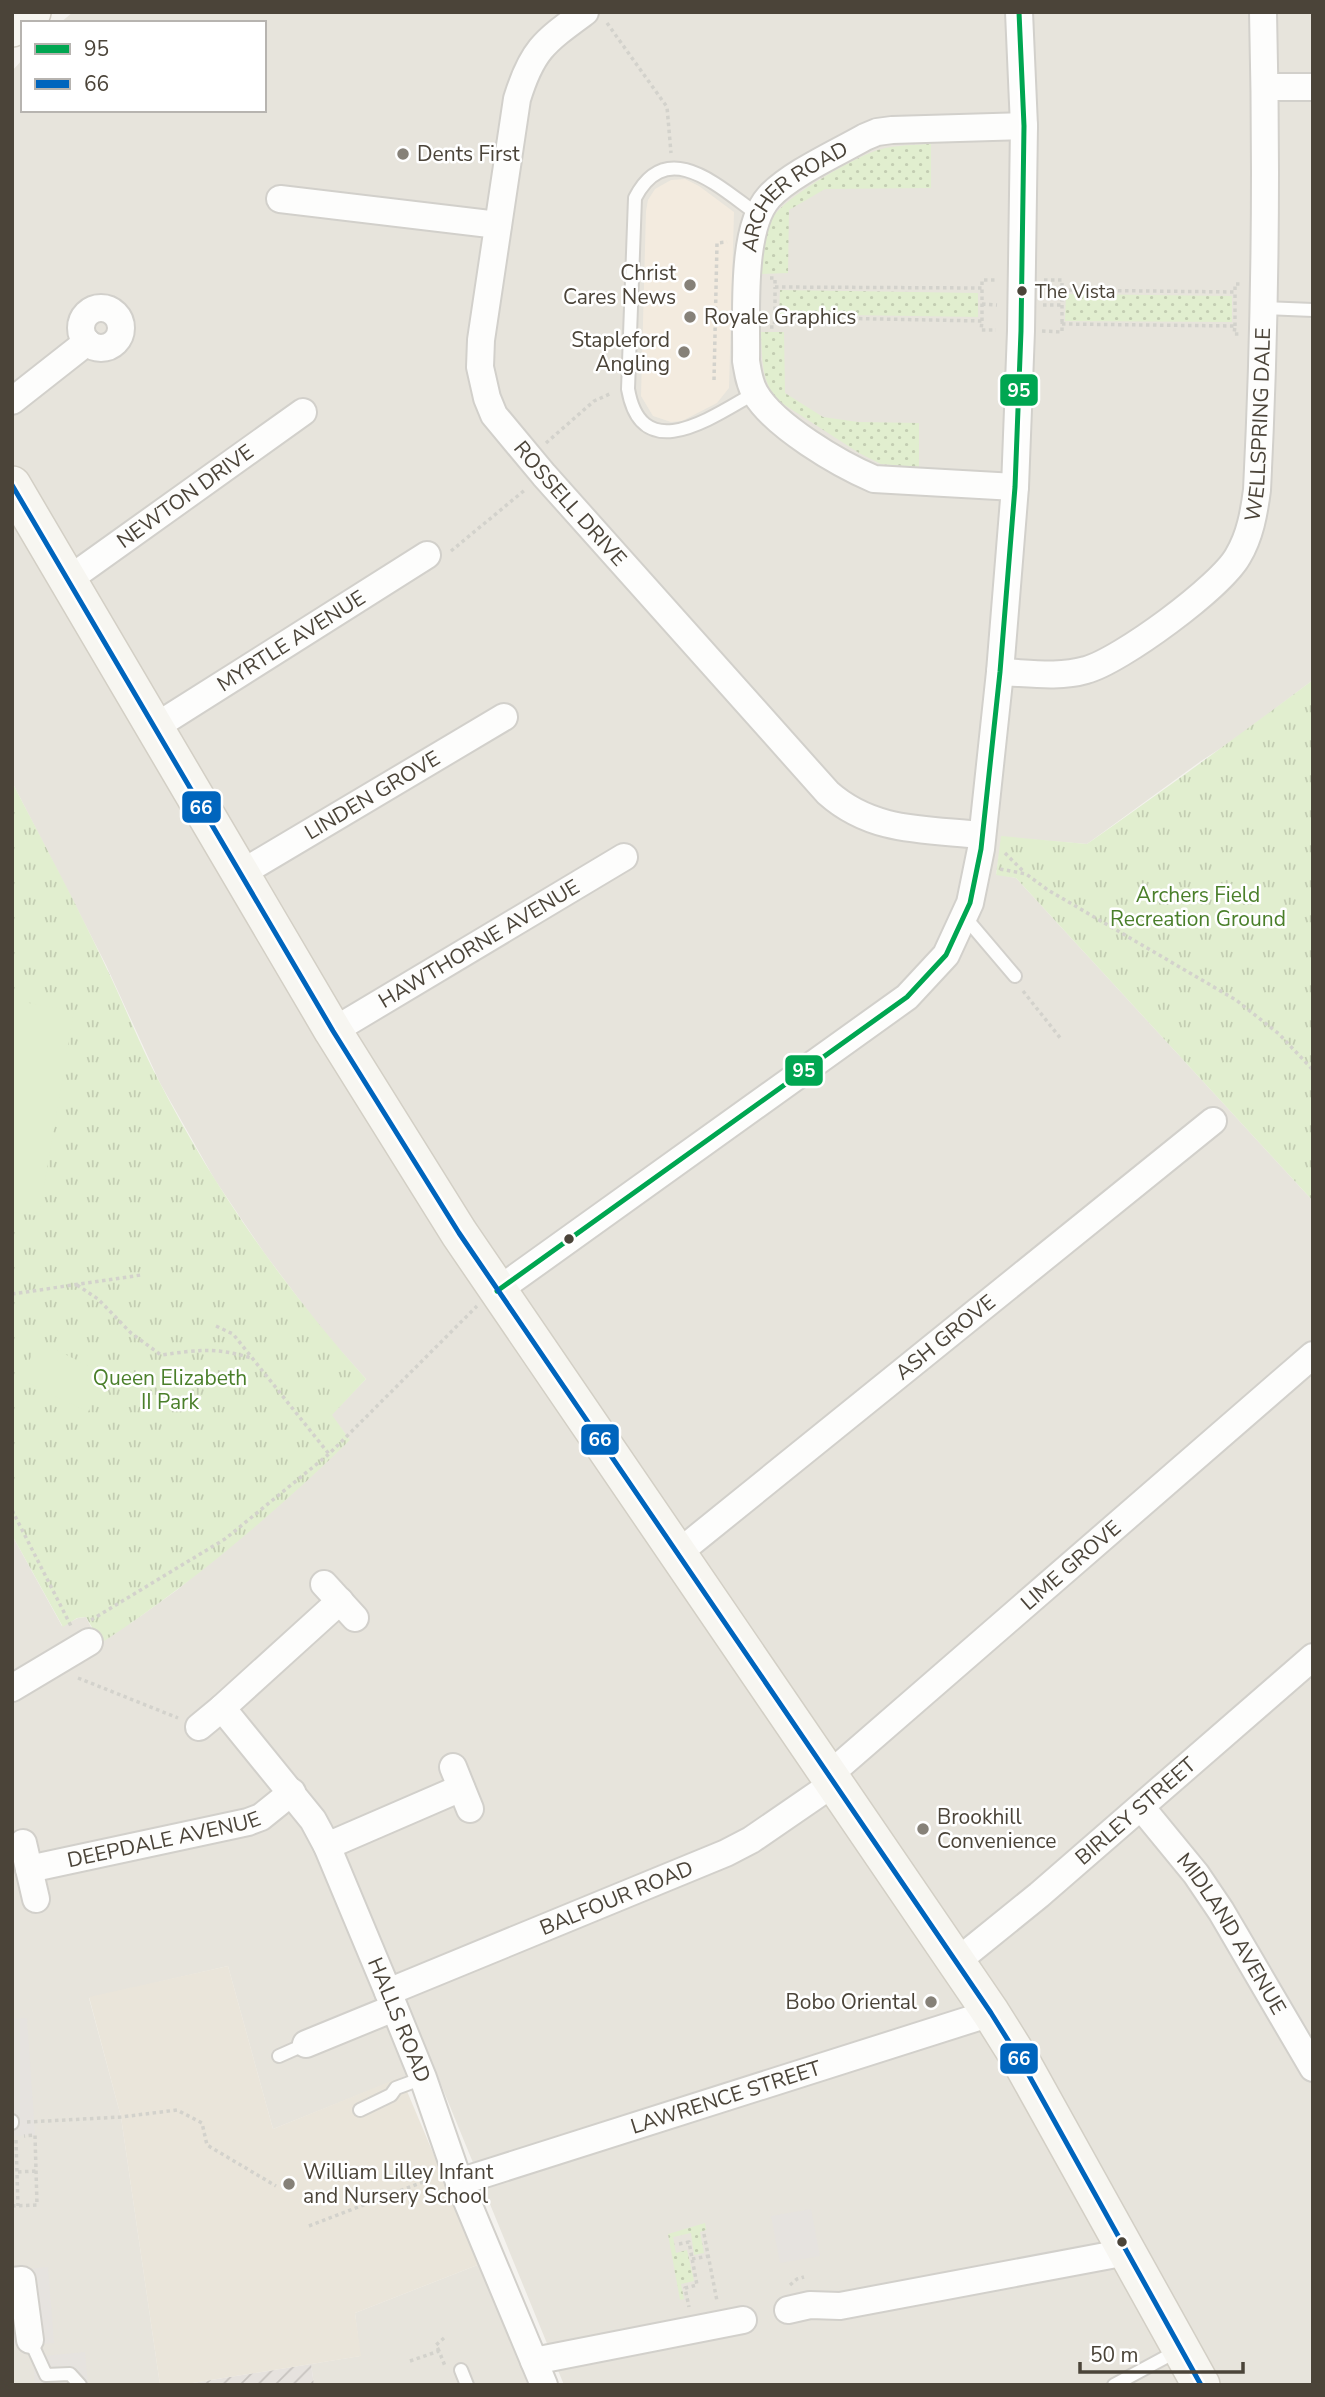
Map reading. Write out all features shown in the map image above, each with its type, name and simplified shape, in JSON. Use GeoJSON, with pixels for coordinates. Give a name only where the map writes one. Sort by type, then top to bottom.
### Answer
{"type":"FeatureCollection","features":[{"type":"Feature","properties":{"kind":"street"},"geometry":{"type":"LineString","coordinates":[[12,28],[32,12]]}},
{"type":"Feature","properties":{"kind":"street"},"geometry":{"type":"LineString","coordinates":[[497,1291],[907,996],[946,955],[970,903],[982,835],[1000,672],[1015,487],[1021,331],[1024,125],[1018,12]]}},
{"type":"Feature","properties":{"kind":"street","name":"WELLSPRING DALE"},"geometry":{"type":"LineString","coordinates":[[1000,672],[1068,674],[1087,670],[1106,661],[1138,643],[1209,588],[1237,558],[1254,515],[1257,490],[1265,309],[1263,12]]}},
{"type":"Feature","properties":{"kind":"street","name":"ROSSELL DRIVE"},"geometry":{"type":"LineString","coordinates":[[596,18],[550,38],[533,57],[517,99],[481,340],[480,367],[494,415],[536,466],[842,806],[868,820],[889,825],[982,835]]}},
{"type":"Feature","properties":{"kind":"street"},"geometry":{"type":"LineString","coordinates":[[1265,87],[1313,87]]}},
{"type":"Feature","properties":{"kind":"street","name":"ARCHER ROAD"},"geometry":{"type":"LineString","coordinates":[[1015,487],[874,479],[787,428],[768,410],[755,393],[749,379],[746,361],[748,249],[757,214],[769,197],[786,183],[877,132],[1024,125]]}},
{"type":"Feature","properties":{"kind":"street"},"geometry":{"type":"LineString","coordinates":[[280,199],[498,225]]}},
{"type":"Feature","properties":{"kind":"street"},"geometry":{"type":"LineString","coordinates":[[12,401],[87,342]]}},
{"type":"Feature","properties":{"kind":"street","name":"NEWTON DRIVE"},"geometry":{"type":"LineString","coordinates":[[68,580],[303,412]]}},
{"type":"Feature","properties":{"kind":"street"},"geometry":{"type":"LineString","coordinates":[[12,485],[332,1031],[459,1233],[991,2013],[1021,2061],[1201,2385]]}},
{"type":"Feature","properties":{"kind":"street","name":"MYRTLE AVENUE"},"geometry":{"type":"LineString","coordinates":[[155,726],[428,555]]}},
{"type":"Feature","properties":{"kind":"street","name":"LINDEN GROVE"},"geometry":{"type":"LineString","coordinates":[[240,874],[504,717]]}},
{"type":"Feature","properties":{"kind":"street","name":"HAWTHORNE AVENUE"},"geometry":{"type":"LineString","coordinates":[[332,1031],[624,857]]}},
{"type":"Feature","properties":{"kind":"street","name":"ASH GROVE"},"geometry":{"type":"LineString","coordinates":[[677,1554],[1213,1121]]}},
{"type":"Feature","properties":{"kind":"street","name":"LIME GROVE"},"geometry":{"type":"LineString","coordinates":[[831,1779],[1313,1355]]}},
{"type":"Feature","properties":{"kind":"street"},"geometry":{"type":"LineString","coordinates":[[199,1727],[340,1601]]}},
{"type":"Feature","properties":{"kind":"street"},"geometry":{"type":"LineString","coordinates":[[12,1688],[78,1649]]}},
{"type":"Feature","properties":{"kind":"street","name":"BIRLEY STREET"},"geometry":{"type":"LineString","coordinates":[[955,1963],[1039,1895],[1313,1657]]}},
{"type":"Feature","properties":{"kind":"street","name":"HALLS ROAD"},"geometry":{"type":"LineString","coordinates":[[222,1708],[292,1793],[327,1846],[423,2078],[457,2176],[539,2373]]}},
{"type":"Feature","properties":{"kind":"street","name":"BALFOUR ROAD"},"geometry":{"type":"LineString","coordinates":[[306,2044],[391,2000],[726,1853],[751,1840],[831,1779]]}},
{"type":"Feature","properties":{"kind":"street"},"geometry":{"type":"LineString","coordinates":[[327,1846],[461,1788]]}},
{"type":"Feature","properties":{"kind":"street","name":"DEEPDALE AVENUE"},"geometry":{"type":"LineString","coordinates":[[29,1869],[248,1822],[261,1817],[292,1793]]}},
{"type":"Feature","properties":{"kind":"street","name":"MIDLAND AVENUE"},"geometry":{"type":"LineString","coordinates":[[1141,1807],[1196,1874],[1221,1911],[1313,2068]]}},
{"type":"Feature","properties":{"kind":"street"},"geometry":{"type":"LineString","coordinates":[[23,1843],[36,1899]]}},
{"type":"Feature","properties":{"kind":"street","name":"LAWRENCE STREET"},"geometry":{"type":"LineString","coordinates":[[457,2176],[991,2013]]}},
{"type":"Feature","properties":{"kind":"street"},"geometry":{"type":"LineString","coordinates":[[801,2299],[841,2306],[1127,2252]]}},
{"type":"Feature","properties":{"kind":"street"},"geometry":{"type":"LineString","coordinates":[[12,2281],[22,2280],[30,2340]]}},
{"type":"Feature","properties":{"kind":"street"},"geometry":{"type":"LineString","coordinates":[[539,2373],[694,2330],[733,2322]]}},
{"type":"Feature","properties":{"kind":"lane"},"geometry":{"type":"LineString","coordinates":[[755,393],[704,421],[672,432],[660,432],[641,419],[630,404],[628,389],[635,198],[646,181],[653,175],[673,167],[695,173],[757,214]]}},
{"type":"Feature","properties":{"kind":"lane"},"geometry":{"type":"LineString","coordinates":[[1265,309],[1313,310]]}},
{"type":"Feature","properties":{"kind":"lane"},"geometry":{"type":"LineString","coordinates":[[964,916],[1015,976]]}},
{"type":"Feature","properties":{"kind":"lane"},"geometry":{"type":"LineString","coordinates":[[279,2056],[306,2044]]}},
{"type":"Feature","properties":{"kind":"lane"},"geometry":{"type":"LineString","coordinates":[[360,2110],[391,2095],[396,2088],[423,2078]]}},
{"type":"Feature","properties":{"kind":"lane"},"geometry":{"type":"LineString","coordinates":[[30,2340],[46,2375],[70,2374],[80,2385]]}},
{"type":"Feature","properties":{"kind":"lane"},"geometry":{"type":"LineString","coordinates":[[1114,2385],[1181,2349]]}},
{"type":"Feature","properties":{"kind":"lane"},"geometry":{"type":"LineString","coordinates":[[461,2370],[467,2385]]}},
{"type":"Feature","properties":{"kind":"path"},"geometry":{"type":"LineString","coordinates":[[596,18],[667,107],[673,167]]}},
{"type":"Feature","properties":{"kind":"path"},"geometry":{"type":"LineString","coordinates":[[713,380],[717,243],[727,244],[729,194]]}},
{"type":"Feature","properties":{"kind":"path"},"geometry":{"type":"LineString","coordinates":[[747,326],[774,327],[775,317],[775,278],[748,278]]}},
{"type":"Feature","properties":{"kind":"path"},"geometry":{"type":"LineString","coordinates":[[982,280],[1022,280],[1062,280],[1062,332],[981,330],[982,280]]}},
{"type":"Feature","properties":{"kind":"path"},"geometry":{"type":"LineString","coordinates":[[1235,284],[1265,309],[1234,334],[1235,284]]}},
{"type":"Feature","properties":{"kind":"path"},"geometry":{"type":"LineString","coordinates":[[775,287],[982,288]]}},
{"type":"Feature","properties":{"kind":"path"},"geometry":{"type":"LineString","coordinates":[[1062,290],[1235,292]]}},
{"type":"Feature","properties":{"kind":"path"},"geometry":{"type":"LineString","coordinates":[[716,302],[723,302]]}},
{"type":"Feature","properties":{"kind":"path"},"geometry":{"type":"LineString","coordinates":[[775,317],[982,321]]}},
{"type":"Feature","properties":{"kind":"path"},"geometry":{"type":"LineString","coordinates":[[1062,324],[1235,326]]}},
{"type":"Feature","properties":{"kind":"path"},"geometry":{"type":"LineString","coordinates":[[428,555],[432,559],[451,551],[536,466],[594,401],[628,389]]}},
{"type":"Feature","properties":{"kind":"path"},"geometry":{"type":"LineString","coordinates":[[978,865],[1026,874],[1048,890],[1225,993],[1279,1034],[1313,1070]]}},
{"type":"Feature","properties":{"kind":"path"},"geometry":{"type":"LineString","coordinates":[[1015,976],[1018,985],[1061,1039]]}},
{"type":"Feature","properties":{"kind":"path"},"geometry":{"type":"LineString","coordinates":[[12,1294],[141,1275]]}},
{"type":"Feature","properties":{"kind":"path"},"geometry":{"type":"LineString","coordinates":[[77,1286],[98,1299],[131,1333],[161,1356],[204,1349],[225,1350],[251,1358]]}},
{"type":"Feature","properties":{"kind":"path"},"geometry":{"type":"LineString","coordinates":[[78,1649],[92,1640],[84,1625],[99,1613],[225,1539],[329,1454],[482,1301],[497,1291]]}},
{"type":"Feature","properties":{"kind":"path"},"geometry":{"type":"LineString","coordinates":[[216,1326],[233,1334],[329,1454]]}},
{"type":"Feature","properties":{"kind":"path"},"geometry":{"type":"LineString","coordinates":[[12,1510],[78,1649],[77,1677],[199,1727]]}},
{"type":"Feature","properties":{"kind":"path"},"geometry":{"type":"LineString","coordinates":[[12,2122],[121,2117],[177,2110],[202,2123],[207,2145],[276,2186]]}},
{"type":"Feature","properties":{"kind":"path"},"geometry":{"type":"LineString","coordinates":[[12,2206],[18,2206],[37,2205],[35,2135],[14,2136],[18,2206]]}},
{"type":"Feature","properties":{"kind":"path"},"geometry":{"type":"LineString","coordinates":[[17,2172],[36,2171]]}},
{"type":"Feature","properties":{"kind":"path"},"geometry":{"type":"LineString","coordinates":[[310,2226],[457,2176]]}},
{"type":"Feature","properties":{"kind":"path"},"geometry":{"type":"LineString","coordinates":[[704,2234],[709,2256],[733,2322]]}},
{"type":"Feature","properties":{"kind":"path"},"geometry":{"type":"LineString","coordinates":[[679,2244],[689,2242],[697,2285],[685,2288],[694,2330]]}},
{"type":"Feature","properties":{"kind":"path"},"geometry":{"type":"LineString","coordinates":[[692,2259],[709,2256]]}},
{"type":"Feature","properties":{"kind":"path"},"geometry":{"type":"LineString","coordinates":[[444,2338],[436,2345],[446,2370],[461,2370]]}},
{"type":"Feature","properties":{"kind":"path"},"geometry":{"type":"LineString","coordinates":[[410,2361],[439,2351]]}},
{"type":"Feature","properties":{"kind":"shaded area"},"geometry":{"type":"Polygon","coordinates":[[[73,12],[1313,12],[1313,680],[1087,844],[1002,837],[996,874],[1016,878],[1313,1201],[1313,2385],[564,2385],[433,2065],[273,2129],[228,1966],[89,1998],[121,2117],[160,2385],[12,2385],[12,1535],[62,1626],[86,1617],[93,1631],[131,1623],[177,1590],[239,1538],[349,1439],[331,1415],[366,1379],[323,1331],[265,1254],[215,1180],[160,1083],[106,965],[12,782],[12,71],[21,61],[21,112],[266,112],[266,21],[62,21],[73,12]]]}},
{"type":"Feature","properties":{"kind":"shaded area"},"geometry":{"type":"Polygon","coordinates":[[[685,179],[734,212],[729,388],[717,403],[682,421],[671,422],[653,416],[641,396],[646,211],[648,200],[655,189],[671,180],[685,179]]]}},
{"type":"Feature","properties":{"kind":"shaded area","name":"William Lilley Infant and Nursery School"},"geometry":{"type":"Polygon","coordinates":[[[228,1966],[273,2129],[401,2077],[480,2264],[355,2313],[361,2356],[180,2385],[160,2385],[121,2117],[89,1997],[228,1966]]]}},
{"type":"Feature","properties":{"kind":"shaded area"},"geometry":{"type":"Polygon","coordinates":[[[27,2018],[35,2135],[12,2136],[12,2019],[27,2018]]]}},
{"type":"Feature","properties":{"kind":"shaded area"},"geometry":{"type":"Polygon","coordinates":[[[811,2209],[820,2256],[780,2263],[771,2216],[811,2209]]]}},
{"type":"Feature","properties":{"kind":"shaded area"},"geometry":{"type":"Polygon","coordinates":[[[480,2264],[528,2385],[314,2385],[311,2364],[360,2356],[355,2313],[480,2264]]]}},
{"type":"Feature","properties":{"kind":"shaded area"},"geometry":{"type":"Polygon","coordinates":[[[48,2267],[54,2343],[12,2346],[12,2270],[48,2267]]]}},
{"type":"Feature","properties":{"kind":"shaded area"},"geometry":{"type":"Polygon","coordinates":[[[85,2352],[88,2385],[35,2385],[33,2357],[85,2352]]]}},
{"type":"Feature","properties":{"kind":"shaded area"},"geometry":{"type":"Polygon","coordinates":[[[311,2364],[314,2385],[180,2385],[311,2364]]]}},
{"type":"Feature","properties":{"kind":"green space"},"geometry":{"type":"Polygon","coordinates":[[[931,144],[931,188],[825,189],[789,210],[788,273],[762,274],[764,244],[770,223],[792,198],[867,154],[891,147],[931,144]]]}},
{"type":"Feature","properties":{"kind":"green space"},"geometry":{"type":"Polygon","coordinates":[[[780,290],[978,293],[978,317],[779,314],[780,290]]]}},
{"type":"Feature","properties":{"kind":"green space"},"geometry":{"type":"Polygon","coordinates":[[[1066,294],[1232,296],[1232,322],[1065,321],[1066,294]]]}},
{"type":"Feature","properties":{"kind":"green space"},"geometry":{"type":"Polygon","coordinates":[[[761,332],[784,332],[785,393],[823,417],[858,422],[919,423],[919,467],[881,464],[859,453],[777,400],[765,376],[761,332]]]}},
{"type":"Feature","properties":{"kind":"green space","name":"Archers Field Recreation Ground"},"geometry":{"type":"Polygon","coordinates":[[[1313,680],[1313,1201],[1016,878],[996,875],[1001,836],[1087,844],[1313,680]]]}},
{"type":"Feature","properties":{"kind":"green space","name":"Queen Elizabeth II Park"},"geometry":{"type":"Polygon","coordinates":[[[12,782],[95,944],[153,1069],[204,1162],[280,1274],[366,1379],[332,1415],[350,1440],[230,1548],[166,1598],[101,1643],[86,1617],[77,1618],[63,1627],[12,1535],[12,782]]]}},
{"type":"Feature","properties":{"kind":"green space"},"geometry":{"type":"Polygon","coordinates":[[[12,1000],[74,1011],[39,1216],[12,1212],[12,1000]]]}},
{"type":"Feature","properties":{"kind":"green space"},"geometry":{"type":"Polygon","coordinates":[[[39,1341],[106,1375],[88,1412],[20,1379],[39,1341]]]}},
{"type":"Feature","properties":{"kind":"green space"},"geometry":{"type":"Polygon","coordinates":[[[705,2223],[706,2230],[700,2232],[704,2253],[694,2255],[691,2233],[673,2237],[676,2253],[687,2250],[694,2281],[681,2284],[684,2299],[680,2300],[668,2234],[705,2223]]]}},
{"type":"Feature","properties":{"kind":"transit line","name":"95"},"geometry":{"type":"LineString","coordinates":[[497,1291],[907,997],[946,955],[970,903],[981,849],[1000,672],[1015,487],[1021,331],[1024,126],[1019,12]]}},
{"type":"Feature","properties":{"kind":"transit line","name":"66"},"geometry":{"type":"LineString","coordinates":[[12,485],[333,1031],[459,1233],[991,2013],[1021,2061],[1201,2385]]}},
{"type":"Feature","properties":{"kind":"place","name":"Dents First"},"geometry":{"type":"Point","coordinates":[403,154]}},
{"type":"Feature","properties":{"kind":"place","name":"Christ Cares News"},"geometry":{"type":"Point","coordinates":[690,285]}},
{"type":"Feature","properties":{"kind":"place","name":"The Vista"},"geometry":{"type":"Point","coordinates":[1022,291]}},
{"type":"Feature","properties":{"kind":"place","name":"Royale Graphics"},"geometry":{"type":"Point","coordinates":[690,317]}},
{"type":"Feature","properties":{"kind":"place","name":"Stapleford Angling"},"geometry":{"type":"Point","coordinates":[684,352]}},
{"type":"Feature","properties":{"kind":"place","name":"Brookhill Convenience"},"geometry":{"type":"Point","coordinates":[923,1829]}},
{"type":"Feature","properties":{"kind":"place","name":"Bobo Oriental"},"geometry":{"type":"Point","coordinates":[931,2002]}},
{"type":"Feature","properties":{"kind":"place","name":"William Lilley Infant and Nursery School"},"geometry":{"type":"Point","coordinates":[289,2184]}}]}
